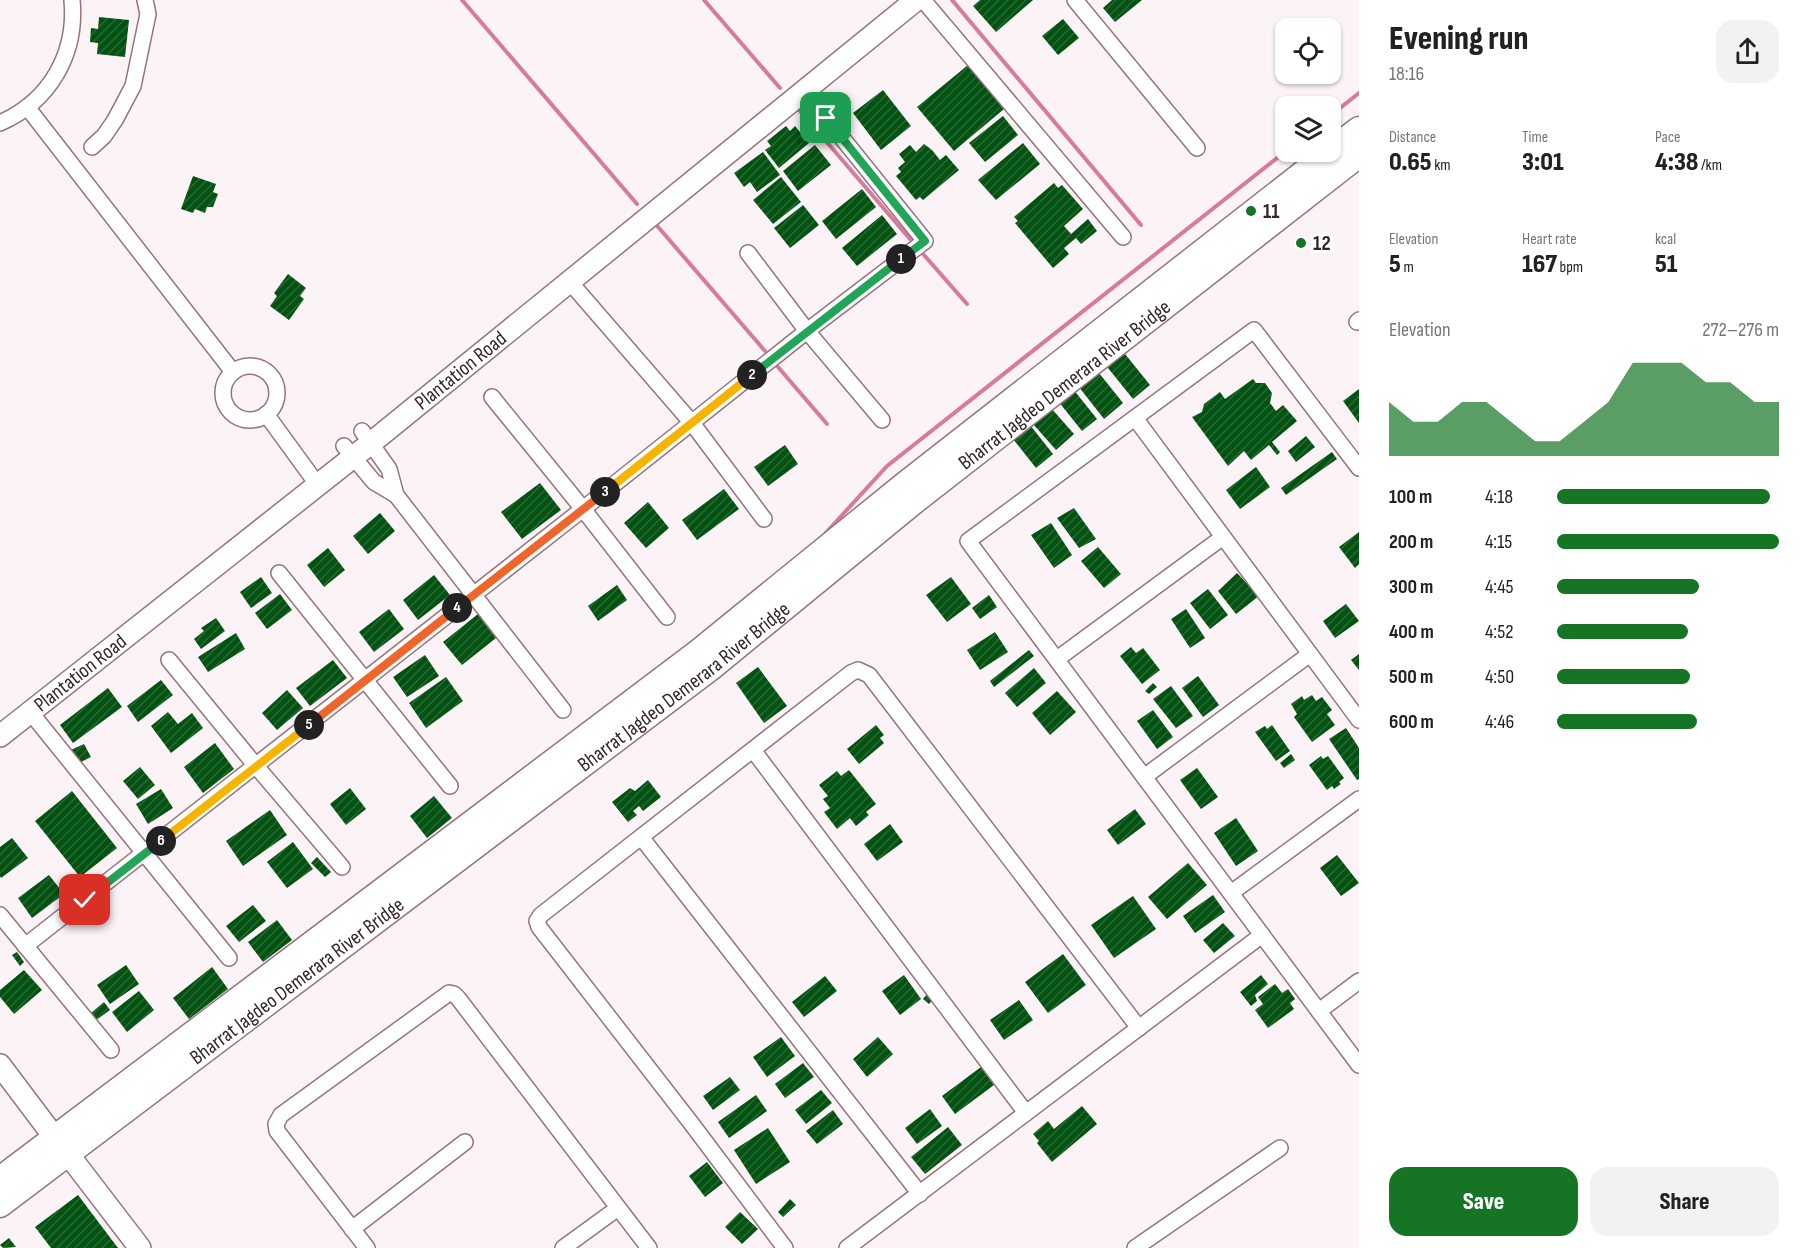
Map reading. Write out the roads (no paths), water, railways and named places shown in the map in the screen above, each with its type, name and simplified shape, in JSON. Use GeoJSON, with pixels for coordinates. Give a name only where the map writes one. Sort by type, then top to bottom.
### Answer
{"type":"FeatureCollection","features":[{"type":"Feature","properties":{"kind":"main road","name":"Bharrat Jagdeo Demerara River Bridge"},"geometry":{"type":"LineString","coordinates":[[1341,143],[1359,129]]}},
{"type":"Feature","properties":{"kind":"main road","name":"Bharrat Jagdeo Demerara River Bridge"},"geometry":{"type":"LineString","coordinates":[[0,1205],[54,1137],[711,668],[915,501],[1359,155]]}},
{"type":"Feature","properties":{"kind":"main road","name":"Bharrat Jagdeo Demerara River Bridge"},"geometry":{"type":"LineString","coordinates":[[0,1179],[730,627],[905,484],[1316,162]]}},
{"type":"Feature","properties":{"kind":"street"},"geometry":{"type":"LineString","coordinates":[[0,123],[27,107],[49,86],[64,60],[72,32],[72,0]]}},
{"type":"Feature","properties":{"kind":"street"},"geometry":{"type":"LineString","coordinates":[[92,147],[104,136],[115,120],[133,86],[148,14],[145,0]]}},
{"type":"Feature","properties":{"kind":"street","name":"Plantation Road"},"geometry":{"type":"LineString","coordinates":[[367,437],[894,0]]}},
{"type":"Feature","properties":{"kind":"street","name":"Plantation Road"},"geometry":{"type":"LineString","coordinates":[[0,719],[569,281],[916,0]]}},
{"type":"Feature","properties":{"kind":"street"},"geometry":{"type":"LineString","coordinates":[[923,0],[1123,237]]}},
{"type":"Feature","properties":{"kind":"street"},"geometry":{"type":"LineString","coordinates":[[1075,0],[1197,148]]}},
{"type":"Feature","properties":{"kind":"street"},"geometry":{"type":"LineString","coordinates":[[27,107],[233,372]]}},
{"type":"Feature","properties":{"kind":"street"},"geometry":{"type":"LineString","coordinates":[[25,946],[473,596],[807,331],[925,241],[826,118]]}},
{"type":"Feature","properties":{"kind":"street"},"geometry":{"type":"LineString","coordinates":[[748,253],[807,331],[882,420]]}},
{"type":"Feature","properties":{"kind":"street"},"geometry":{"type":"LineString","coordinates":[[569,281],[692,423],[764,519]]}},
{"type":"Feature","properties":{"kind":"street"},"geometry":{"type":"LineString","coordinates":[[1359,468],[1254,330],[968,541],[1359,1065]]}},
{"type":"Feature","properties":{"kind":"street"},"geometry":{"type":"LineString","coordinates":[[253,366],[271,376],[276,396],[266,414],[260,418],[246,420],[228,410],[223,390],[233,372],[239,368],[253,366]]}},
{"type":"Feature","properties":{"kind":"street"},"geometry":{"type":"LineString","coordinates":[[492,397],[667,617]]}},
{"type":"Feature","properties":{"kind":"street"},"geometry":{"type":"LineString","coordinates":[[266,414],[313,479]]}},
{"type":"Feature","properties":{"kind":"street"},"geometry":{"type":"LineString","coordinates":[[1135,418],[1359,720]]}},
{"type":"Feature","properties":{"kind":"street"},"geometry":{"type":"LineString","coordinates":[[367,437],[389,469],[396,495]]}},
{"type":"Feature","properties":{"kind":"street"},"geometry":{"type":"LineString","coordinates":[[349,451],[374,482],[396,495],[563,710]]}},
{"type":"Feature","properties":{"kind":"street","name":"Plantation Road"},"geometry":{"type":"LineString","coordinates":[[0,736],[31,713],[313,479]]}},
{"type":"Feature","properties":{"kind":"street"},"geometry":{"type":"LineString","coordinates":[[1057,659],[1223,537]]}},
{"type":"Feature","properties":{"kind":"street"},"geometry":{"type":"LineString","coordinates":[[279,573],[450,786]]}},
{"type":"Feature","properties":{"kind":"street"},"geometry":{"type":"LineString","coordinates":[[1144,777],[1310,654]]}},
{"type":"Feature","properties":{"kind":"street"},"geometry":{"type":"LineString","coordinates":[[170,660],[342,867]]}},
{"type":"Feature","properties":{"kind":"street"},"geometry":{"type":"LineString","coordinates":[[785,1248],[538,927],[537,921],[541,915],[851,673],[858,670],[869,675],[1139,1028]]}},
{"type":"Feature","properties":{"kind":"street"},"geometry":{"type":"LineString","coordinates":[[31,713],[229,958]]}},
{"type":"Feature","properties":{"kind":"street"},"geometry":{"type":"LineString","coordinates":[[753,750],[1026,1113]]}},
{"type":"Feature","properties":{"kind":"street"},"geometry":{"type":"LineString","coordinates":[[1231,893],[1359,799]]}},
{"type":"Feature","properties":{"kind":"street"},"geometry":{"type":"LineString","coordinates":[[641,837],[920,1194]]}},
{"type":"Feature","properties":{"kind":"street"},"geometry":{"type":"LineString","coordinates":[[0,915],[111,1050]]}},
{"type":"Feature","properties":{"kind":"street"},"geometry":{"type":"LineString","coordinates":[[847,1248],[1262,935]]}},
{"type":"Feature","properties":{"kind":"street"},"geometry":{"type":"LineString","coordinates":[[1318,1011],[1359,981]]}},
{"type":"Feature","properties":{"kind":"street"},"geometry":{"type":"LineString","coordinates":[[367,1248],[277,1131],[276,1124],[281,1115],[449,993],[458,998],[649,1248]]}},
{"type":"Feature","properties":{"kind":"street"},"geometry":{"type":"LineString","coordinates":[[0,1065],[140,1248]]}},
{"type":"Feature","properties":{"kind":"street"},"geometry":{"type":"LineString","coordinates":[[352,1228],[465,1142]]}},
{"type":"Feature","properties":{"kind":"street"},"geometry":{"type":"LineString","coordinates":[[1135,1248],[1280,1148]]}},
{"type":"Feature","properties":{"kind":"street"},"geometry":{"type":"LineString","coordinates":[[563,1248],[618,1208]]}},
{"type":"Feature","properties":{"kind":"waterway"},"geometry":{"type":"LineString","coordinates":[[462,0],[637,204]]}},
{"type":"Feature","properties":{"kind":"waterway"},"geometry":{"type":"LineString","coordinates":[[704,0],[780,88]]}},
{"type":"Feature","properties":{"kind":"waterway"},"geometry":{"type":"LineString","coordinates":[[952,0],[1141,225]]}},
{"type":"Feature","properties":{"kind":"waterway"},"geometry":{"type":"LineString","coordinates":[[1341,107],[1359,93]]}},
{"type":"Feature","properties":{"kind":"waterway"},"geometry":{"type":"LineString","coordinates":[[795,105],[910,239]]}},
{"type":"Feature","properties":{"kind":"waterway"},"geometry":{"type":"LineString","coordinates":[[823,536],[887,466],[1275,160]]}},
{"type":"Feature","properties":{"kind":"waterway"},"geometry":{"type":"LineString","coordinates":[[653,221],[765,351]]}},
{"type":"Feature","properties":{"kind":"waterway"},"geometry":{"type":"LineString","coordinates":[[924,255],[967,304]]}},
{"type":"Feature","properties":{"kind":"waterway"},"geometry":{"type":"LineString","coordinates":[[778,367],[827,424]]}},
{"type":"Feature","properties":{"kind":"place","name":"11"},"geometry":{"type":"Point","coordinates":[1251,211]}},
{"type":"Feature","properties":{"kind":"place","name":"12"},"geometry":{"type":"Point","coordinates":[1301,243]}}]}
